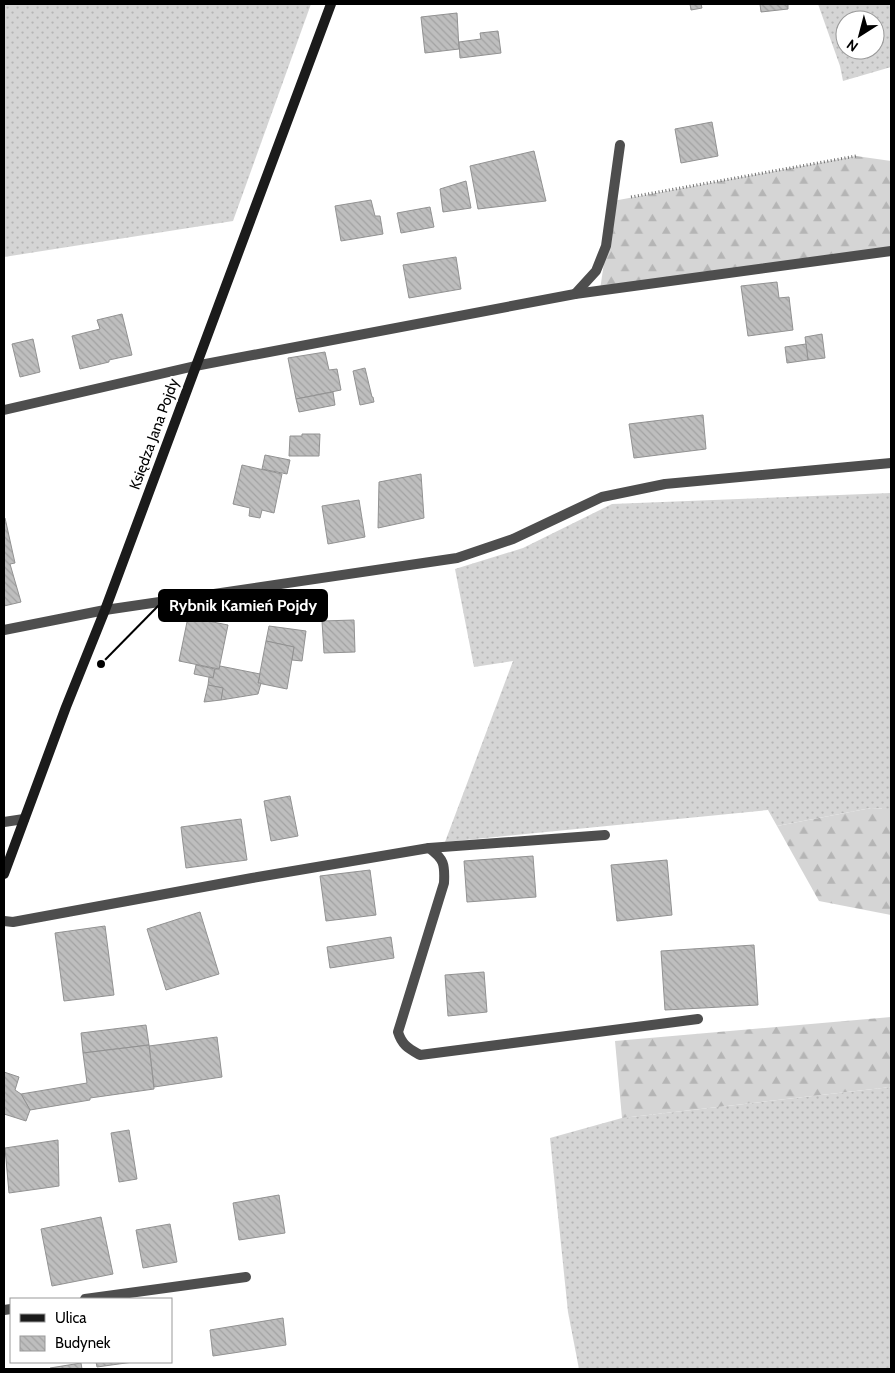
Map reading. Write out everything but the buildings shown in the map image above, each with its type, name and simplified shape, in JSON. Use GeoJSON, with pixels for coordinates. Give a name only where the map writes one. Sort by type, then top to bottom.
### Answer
{"type":"FeatureCollection","features":[{"type":"Feature","properties":{"kind":"street","name":"Księdza Jana Pojdy"},"geometry":{"type":"LineString","coordinates":[[4,874],[66,707],[105,610],[331,4]]}},
{"type":"Feature","properties":{"kind":"street"},"geometry":{"type":"LineString","coordinates":[[575,294],[596,271],[606,246],[620,145]]}},
{"type":"Feature","properties":{"kind":"street"},"geometry":{"type":"LineString","coordinates":[[4,410],[195,366],[575,294],[891,251]]}},
{"type":"Feature","properties":{"kind":"street"},"geometry":{"type":"LineString","coordinates":[[4,630],[105,610],[457,558],[513,539],[602,498],[665,484],[891,463]]}},
{"type":"Feature","properties":{"kind":"street"},"geometry":{"type":"LineString","coordinates":[[4,822],[24,819]]}},
{"type":"Feature","properties":{"kind":"street"},"geometry":{"type":"LineString","coordinates":[[4,921],[13,922],[429,848],[606,834]]}},
{"type":"Feature","properties":{"kind":"street"},"geometry":{"type":"LineString","coordinates":[[429,848],[440,856],[445,868],[444,883],[398,1032],[401,1041],[408,1048],[420,1055],[698,1019]]}},
{"type":"Feature","properties":{"kind":"street"},"geometry":{"type":"LineString","coordinates":[[92,1298],[246,1277]]}},
{"type":"Feature","properties":{"kind":"path"},"geometry":{"type":"LineString","coordinates":[[613,201],[856,156]]}},
{"type":"Feature","properties":{"kind":"green space"},"geometry":{"type":"Polygon","coordinates":[[[4,4],[311,4],[233,221],[4,257],[4,4]]]}},
{"type":"Feature","properties":{"kind":"green space"},"geometry":{"type":"Polygon","coordinates":[[[818,4],[891,4],[891,67],[843,81],[838,60],[885,60],[885,10],[835,10],[835,52],[818,4]]]}},
{"type":"Feature","properties":{"kind":"green space"},"geometry":{"type":"Polygon","coordinates":[[[856,156],[891,161],[891,251],[600,290],[613,201],[856,156]]]}},
{"type":"Feature","properties":{"kind":"green space"},"geometry":{"type":"Polygon","coordinates":[[[891,493],[891,809],[871,808],[777,826],[768,810],[445,842],[513,661],[474,667],[455,569],[523,548],[612,504],[891,493]]]}},
{"type":"Feature","properties":{"kind":"green space"},"geometry":{"type":"Polygon","coordinates":[[[871,808],[891,809],[891,915],[819,901],[777,826],[871,808]]]}},
{"type":"Feature","properties":{"kind":"green space"},"geometry":{"type":"Polygon","coordinates":[[[891,1017],[891,1087],[622,1118],[615,1041],[891,1017]]]}},
{"type":"Feature","properties":{"kind":"green space"},"geometry":{"type":"Polygon","coordinates":[[[891,1087],[891,1369],[579,1369],[568,1312],[550,1138],[622,1118],[891,1087]]]}},
{"type":"Feature","properties":{"kind":"place","name":"Rybnik Kamień Pojdy"},"geometry":{"type":"Point","coordinates":[101,664]}}]}
